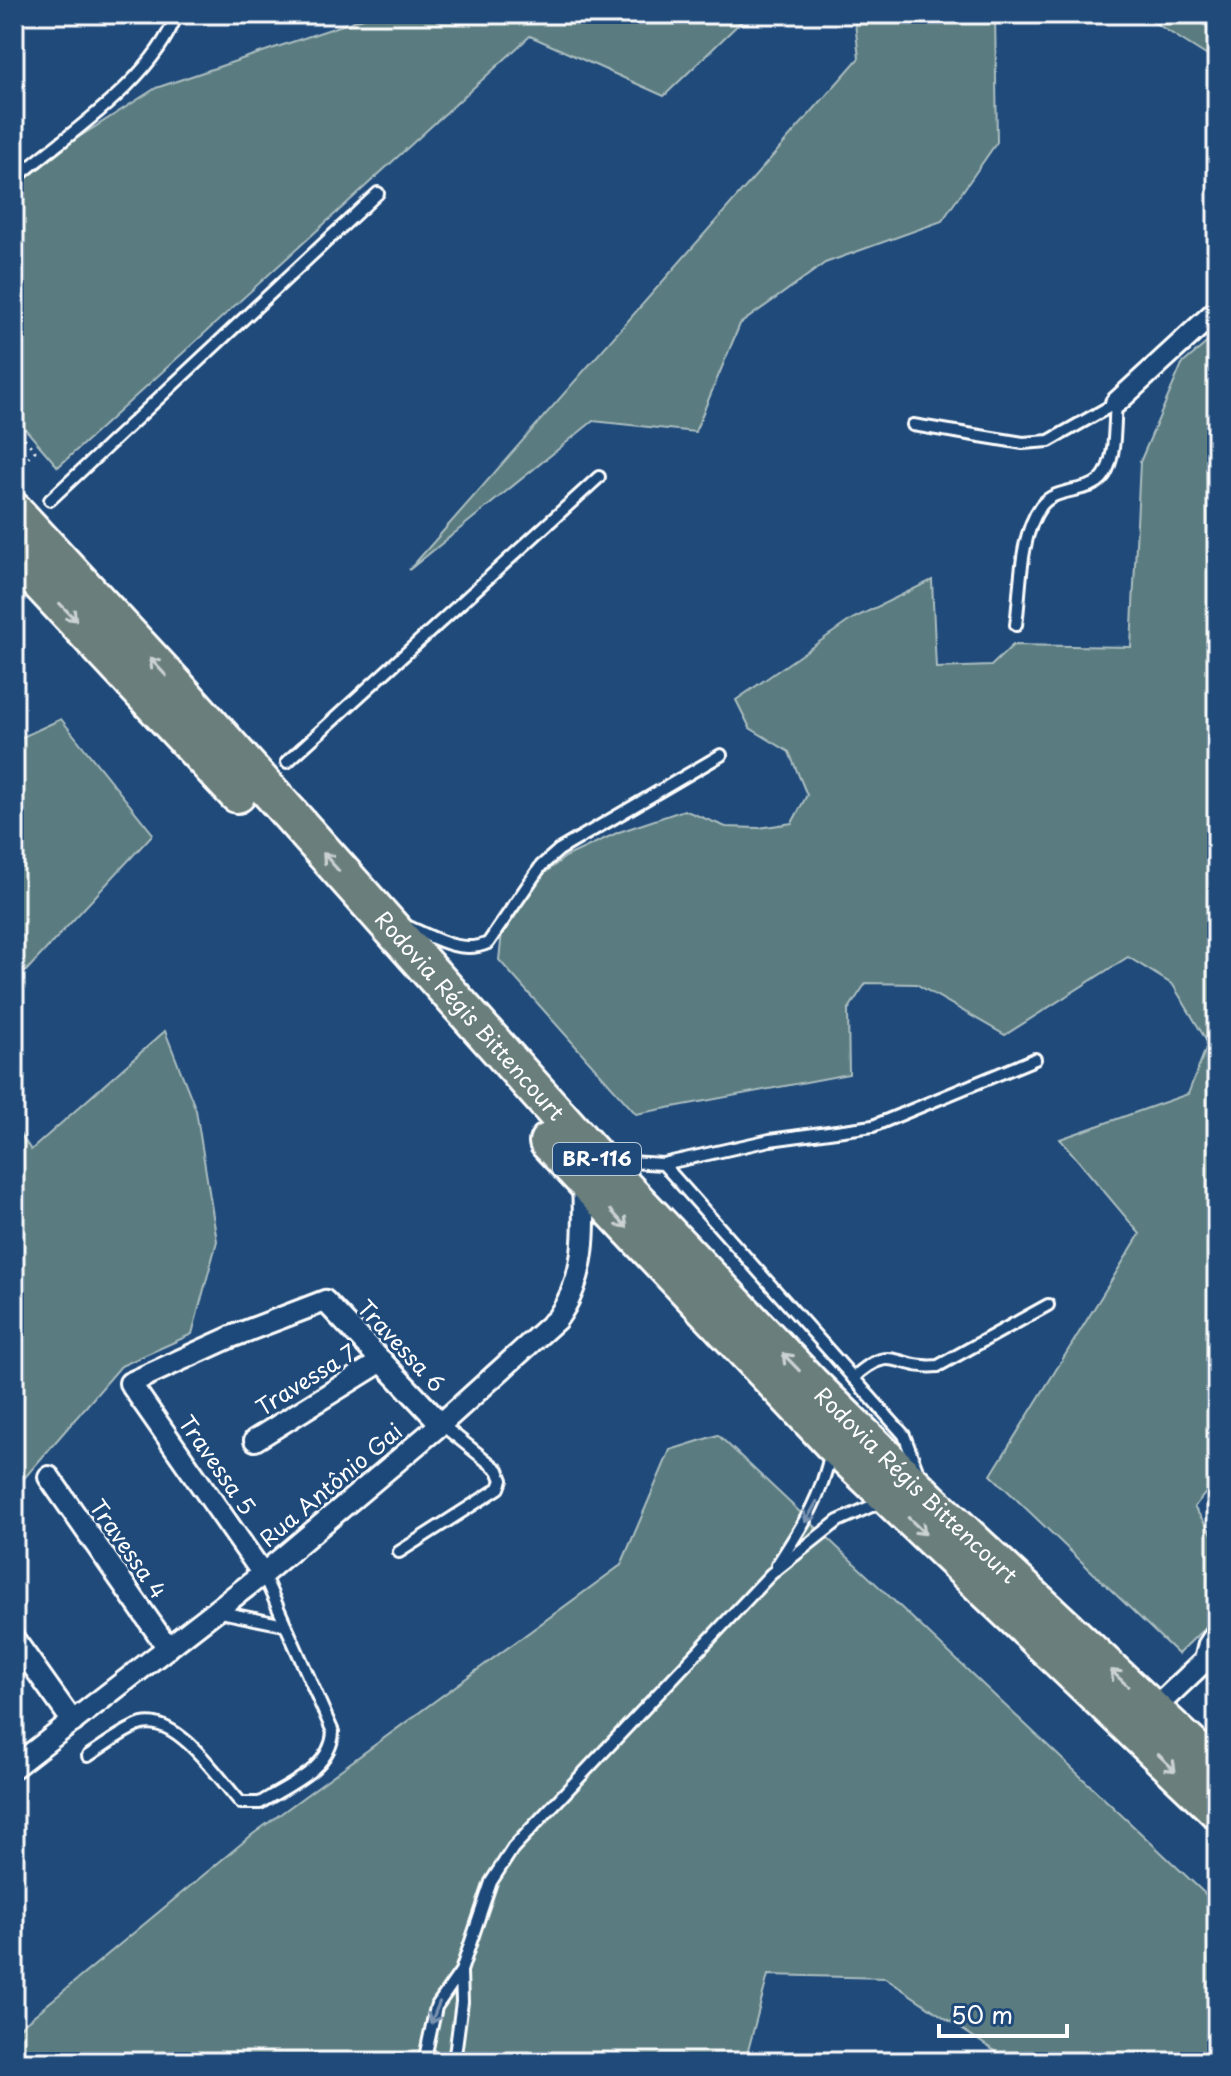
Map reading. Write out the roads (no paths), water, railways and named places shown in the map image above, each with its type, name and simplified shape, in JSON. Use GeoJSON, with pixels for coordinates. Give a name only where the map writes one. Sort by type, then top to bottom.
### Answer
{"type":"FeatureCollection","features":[{"type":"Feature","properties":{"kind":"highway","name":"Rodovia Régis Bittencourt"},"geometry":{"type":"LineString","coordinates":[[14,511],[174,684],[590,1170],[832,1443],[1217,1810]]}},
{"type":"Feature","properties":{"kind":"highway","name":"Rodovia Régis Bittencourt"},"geometry":{"type":"LineString","coordinates":[[14,555],[165,712],[590,1170],[929,1500],[1217,1770]]}},
{"type":"Feature","properties":{"kind":"street"},"geometry":{"type":"LineString","coordinates":[[1116,403],[1217,310]]}},
{"type":"Feature","properties":{"kind":"street","name":"Rua Antônio Gai"},"geometry":{"type":"LineString","coordinates":[[14,1767],[263,1574],[538,1339],[569,1302],[582,1260],[590,1170]]}},
{"type":"Feature","properties":{"kind":"street","name":"Travessa 6"},"geometry":{"type":"LineString","coordinates":[[130,1383],[231,1337],[325,1301],[441,1424]]}},
{"type":"Feature","properties":{"kind":"street","name":"Travessa 7"},"geometry":{"type":"LineString","coordinates":[[255,1440],[382,1361]]}},
{"type":"Feature","properties":{"kind":"street","name":"Travessa 5"},"geometry":{"type":"LineString","coordinates":[[130,1383],[263,1574]]}},
{"type":"Feature","properties":{"kind":"street","name":"Travessa 4"},"geometry":{"type":"LineString","coordinates":[[49,1477],[168,1648]]}},
{"type":"Feature","properties":{"kind":"street"},"geometry":{"type":"LineString","coordinates":[[14,1639],[73,1722]]}},
{"type":"Feature","properties":{"kind":"street"},"geometry":{"type":"LineString","coordinates":[[1153,1710],[1217,1649]]}},
{"type":"Feature","properties":{"kind":"lane"},"geometry":{"type":"LineString","coordinates":[[14,180],[137,76],[169,35],[177,14]]}},
{"type":"Feature","properties":{"kind":"lane"},"geometry":{"type":"LineString","coordinates":[[50,500],[378,193]]}},
{"type":"Feature","properties":{"kind":"lane"},"geometry":{"type":"LineString","coordinates":[[913,425],[1023,443],[1049,441],[1116,403]]}},
{"type":"Feature","properties":{"kind":"lane"},"geometry":{"type":"LineString","coordinates":[[1016,625],[1029,527],[1041,506],[1055,492],[1097,484],[1104,477],[1109,466],[1116,403]]}},
{"type":"Feature","properties":{"kind":"lane"},"geometry":{"type":"LineString","coordinates":[[287,762],[599,477]]}},
{"type":"Feature","properties":{"kind":"lane"},"geometry":{"type":"LineString","coordinates":[[409,927],[457,947],[474,949],[488,943],[541,866],[559,850],[721,755]]}},
{"type":"Feature","properties":{"kind":"lane"},"geometry":{"type":"LineString","coordinates":[[590,1170],[663,1164],[770,1140],[873,1126],[1035,1059]]}},
{"type":"Feature","properties":{"kind":"lane"},"geometry":{"type":"LineString","coordinates":[[663,1164],[904,1435],[929,1500]]}},
{"type":"Feature","properties":{"kind":"lane"},"geometry":{"type":"LineString","coordinates":[[853,1378],[872,1361],[883,1357],[926,1367],[938,1366],[1048,1305]]}},
{"type":"Feature","properties":{"kind":"lane"},"geometry":{"type":"LineString","coordinates":[[399,1552],[499,1488],[502,1480],[498,1470],[441,1424]]}},
{"type":"Feature","properties":{"kind":"lane"},"geometry":{"type":"LineString","coordinates":[[771,1574],[812,1513],[823,1488],[832,1443]]}},
{"type":"Feature","properties":{"kind":"lane"},"geometry":{"type":"LineString","coordinates":[[424,2062],[436,2007],[461,1971],[491,1882],[513,1848],[771,1574],[838,1521],[889,1499]]}},
{"type":"Feature","properties":{"kind":"lane"},"geometry":{"type":"LineString","coordinates":[[88,1756],[142,1724],[161,1724],[178,1732],[241,1803],[249,1805],[260,1803],[323,1762],[332,1746],[333,1732],[263,1574]]}},
{"type":"Feature","properties":{"kind":"lane"},"geometry":{"type":"LineString","coordinates":[[216,1611],[284,1625]]}},
{"type":"Feature","properties":{"kind":"lane"},"geometry":{"type":"LineString","coordinates":[[1199,1666],[1204,1643],[1217,1623]]}},
{"type":"Feature","properties":{"kind":"lane"},"geometry":{"type":"LineString","coordinates":[[454,2062],[462,2002],[461,1971]]}},
{"type":"Feature","properties":{"kind":"waterway"},"geometry":{"type":"LineString","coordinates":[[1189,14],[1217,31]]}}]}
